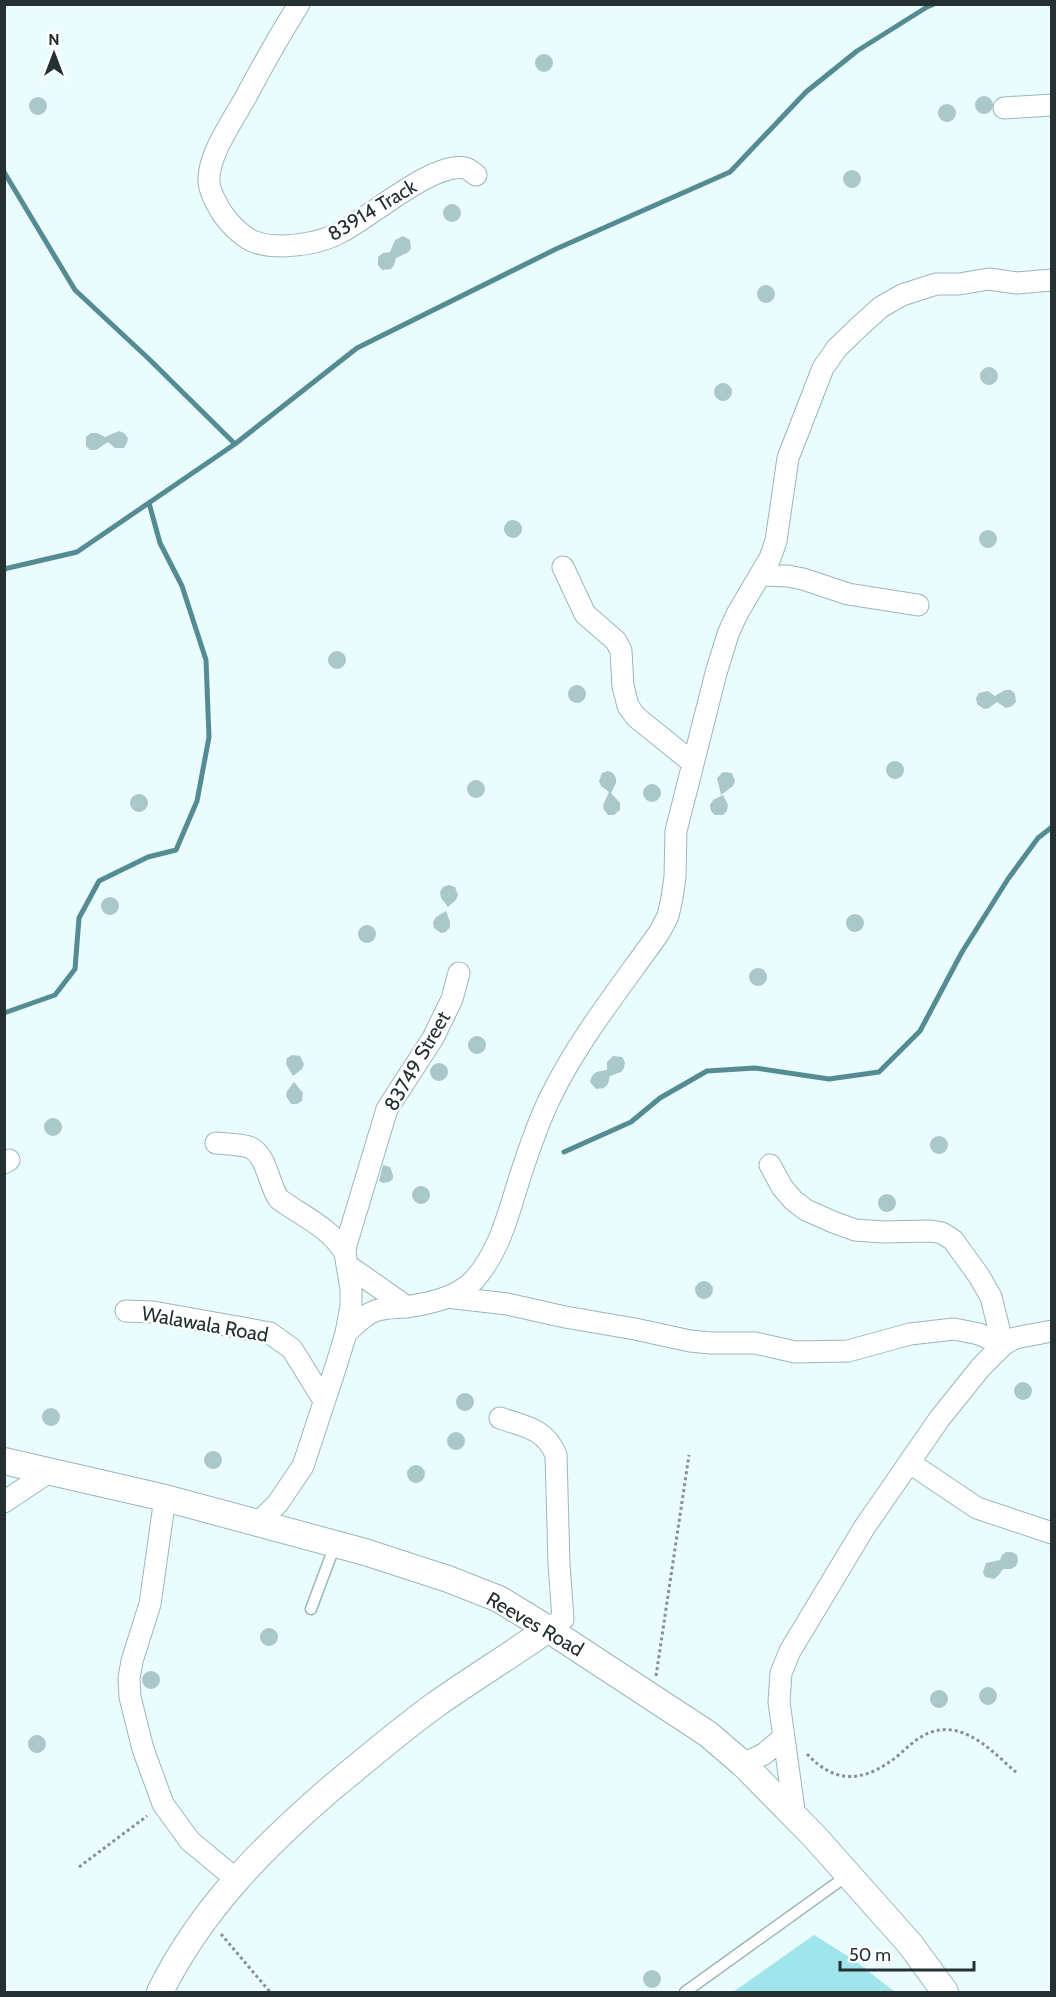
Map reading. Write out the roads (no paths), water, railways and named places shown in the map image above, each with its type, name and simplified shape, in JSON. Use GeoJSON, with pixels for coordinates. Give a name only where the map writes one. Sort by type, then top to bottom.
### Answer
{"type":"FeatureCollection","features":[{"type":"Feature","properties":{"kind":"street","name":"83914 Track"},"geometry":{"type":"LineString","coordinates":[[299,4],[224,135],[211,170],[209,182],[213,192],[226,218],[241,236],[257,244],[271,246],[289,246],[323,240],[362,220],[401,191],[429,177],[460,168],[467,169],[476,175]]}},
{"type":"Feature","properties":{"kind":"street"},"geometry":{"type":"LineString","coordinates":[[1004,108],[1052,105]]}},
{"type":"Feature","properties":{"kind":"street"},"geometry":{"type":"LineString","coordinates":[[346,1333],[376,1310],[407,1307],[447,1297],[459,1292],[472,1282],[495,1250],[505,1226],[533,1136],[552,1094],[584,1040],[659,933],[668,916],[675,877],[676,831],[728,634],[736,614],[770,558],[776,541],[788,458],[823,368],[837,348],[881,307],[902,295],[936,284],[959,284],[989,279],[1017,283],[1052,280]]}},
{"type":"Feature","properties":{"kind":"street"},"geometry":{"type":"LineString","coordinates":[[563,567],[585,614],[616,641],[621,651],[623,686],[627,706],[636,717],[693,763]]}},
{"type":"Feature","properties":{"kind":"street"},"geometry":{"type":"LineString","coordinates":[[761,575],[788,576],[848,594],[918,605]]}},
{"type":"Feature","properties":{"kind":"street","name":"83749 Street"},"geometry":{"type":"LineString","coordinates":[[258,1523],[278,1503],[303,1466],[346,1333],[351,1299],[346,1259],[348,1238],[387,1109],[433,1038],[452,999],[459,973]]}},
{"type":"Feature","properties":{"kind":"street"},"geometry":{"type":"LineString","coordinates":[[216,1143],[249,1147],[260,1156],[279,1199],[339,1242],[346,1259],[407,1307]]}},
{"type":"Feature","properties":{"kind":"street"},"geometry":{"type":"LineString","coordinates":[[770,1166],[782,1187],[793,1200],[806,1210],[833,1222],[855,1230],[931,1231],[942,1233],[953,1240],[991,1297],[1003,1345]]}},
{"type":"Feature","properties":{"kind":"street"},"geometry":{"type":"LineString","coordinates":[[447,1297],[507,1304],[690,1341],[755,1343],[795,1352],[848,1351],[910,1334],[954,1329],[966,1330],[1003,1345]]}},
{"type":"Feature","properties":{"kind":"street","name":"Walawala Road"},"geometry":{"type":"LineString","coordinates":[[126,1311],[153,1312],[270,1333],[292,1349],[323,1399]]}},
{"type":"Feature","properties":{"kind":"street"},"geometry":{"type":"LineString","coordinates":[[795,1816],[779,1702],[781,1673],[790,1651],[864,1528],[940,1418],[981,1367],[1003,1345],[1015,1338],[1052,1331]]}},
{"type":"Feature","properties":{"kind":"street"},"geometry":{"type":"LineString","coordinates":[[160,1992],[186,1945],[206,1917],[263,1851],[292,1824],[370,1755],[436,1704],[556,1624],[559,1564],[556,1455],[551,1442],[539,1432],[500,1418]]}},
{"type":"Feature","properties":{"kind":"street","name":"Reeves Road"},"geometry":{"type":"LineString","coordinates":[[4,1461],[165,1498],[336,1544],[438,1576],[556,1624],[652,1697],[708,1734],[743,1764],[795,1816],[910,1944],[945,1992]]}},
{"type":"Feature","properties":{"kind":"street"},"geometry":{"type":"LineString","coordinates":[[910,1463],[977,1508],[1052,1533]]}},
{"type":"Feature","properties":{"kind":"street"},"geometry":{"type":"LineString","coordinates":[[4,1502],[49,1472]]}},
{"type":"Feature","properties":{"kind":"street"},"geometry":{"type":"LineString","coordinates":[[165,1498],[150,1604],[129,1678],[130,1697],[143,1749],[163,1804],[190,1841],[237,1880]]}},
{"type":"Feature","properties":{"kind":"street"},"geometry":{"type":"LineString","coordinates":[[743,1764],[764,1754],[784,1737]]}},
{"type":"Feature","properties":{"kind":"lane"},"geometry":{"type":"LineString","coordinates":[[311,1609],[336,1544]]}},
{"type":"Feature","properties":{"kind":"lane"},"geometry":{"type":"LineString","coordinates":[[685,1992],[848,1875]]}},
{"type":"Feature","properties":{"kind":"waterway"},"geometry":{"type":"LineString","coordinates":[[4,569],[77,552],[235,444],[357,348],[556,249],[730,172],[806,92],[857,51],[934,4]]}},
{"type":"Feature","properties":{"kind":"waterway"},"geometry":{"type":"LineString","coordinates":[[4,172],[75,290],[235,444]]}},
{"type":"Feature","properties":{"kind":"waterway"},"geometry":{"type":"LineString","coordinates":[[4,1013],[55,995],[75,969],[79,918],[99,881],[148,857],[176,850],[197,801],[209,737],[206,660],[182,586],[160,543],[149,503]]}},
{"type":"Feature","properties":{"kind":"waterway"},"geometry":{"type":"LineString","coordinates":[[564,1152],[631,1122],[660,1098],[707,1071],[755,1068],[829,1079],[879,1072],[920,1031],[962,952],[1008,879],[1038,838],[1052,827]]}}]}
